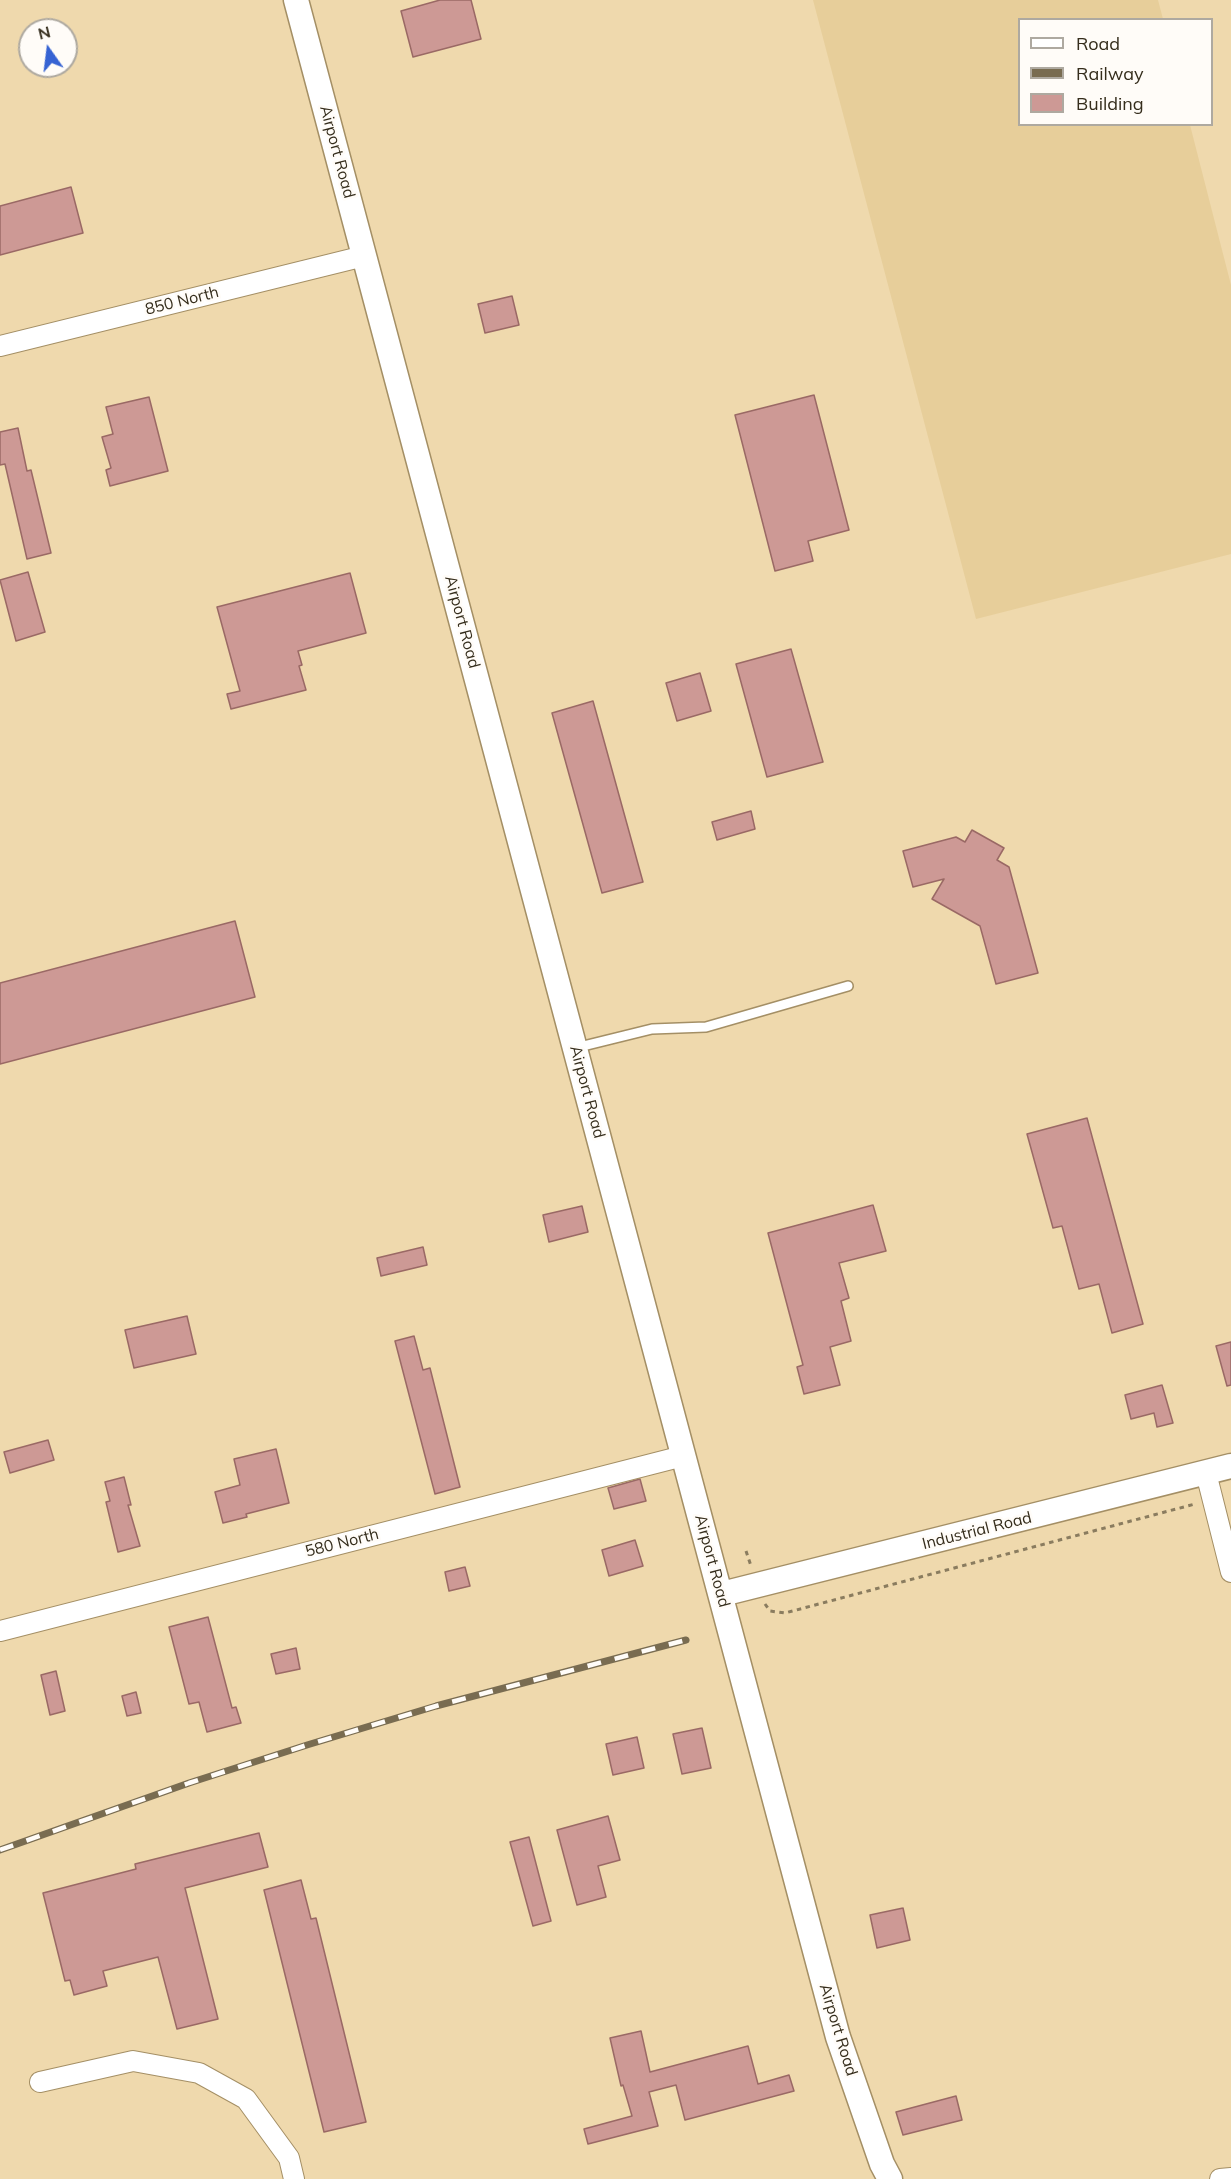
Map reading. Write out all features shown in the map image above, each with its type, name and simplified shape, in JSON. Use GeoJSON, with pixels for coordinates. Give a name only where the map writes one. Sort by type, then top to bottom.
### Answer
{"type":"FeatureCollection","features":[{"type":"Feature","properties":{"kind":"street","name":"Airport Road"},"geometry":{"type":"LineString","coordinates":[[296,0],[722,1594],[838,2037],[882,2164],[890,2179]]}},
{"type":"Feature","properties":{"kind":"street","name":"850 North"},"geometry":{"type":"LineString","coordinates":[[0,346],[364,256]]}},
{"type":"Feature","properties":{"kind":"street","name":"580 North"},"geometry":{"type":"LineString","coordinates":[[0,1631],[684,1456]]}},
{"type":"Feature","properties":{"kind":"street","name":"Industrial Road"},"geometry":{"type":"LineString","coordinates":[[722,1594],[1231,1466]]}},
{"type":"Feature","properties":{"kind":"street"},"geometry":{"type":"LineString","coordinates":[[1206,1473],[1231,1572]]}},
{"type":"Feature","properties":{"kind":"street"},"geometry":{"type":"LineString","coordinates":[[40,2082],[133,2061],[199,2073],[246,2099],[289,2158],[294,2179]]}},
{"type":"Feature","properties":{"kind":"street"},"geometry":{"type":"LineString","coordinates":[[1220,2179],[1231,2178]]}},
{"type":"Feature","properties":{"kind":"lane"},"geometry":{"type":"LineString","coordinates":[[575,1048],[652,1029],[706,1027],[848,986]]}},
{"type":"Feature","properties":{"kind":"path"},"geometry":{"type":"LineString","coordinates":[[746,1551],[766,1608],[775,1613],[786,1613],[1193,1505]]}},
{"type":"Feature","properties":{"kind":"shaded area"},"geometry":{"type":"Polygon","coordinates":[[[813,0],[1158,0],[1163,18],[1018,18],[1018,126],[1190,126],[1231,285],[1231,554],[976,619],[813,0]]]}},
{"type":"Feature","properties":{"kind":"building"},"geometry":{"type":"Polygon","coordinates":[[[440,0],[471,0],[481,39],[413,57],[401,11],[440,0]]]}},
{"type":"Feature","properties":{"kind":"building"},"geometry":{"type":"Polygon","coordinates":[[[71,187],[83,233],[0,255],[0,206],[71,187]]]}},
{"type":"Feature","properties":{"kind":"building"},"geometry":{"type":"Polygon","coordinates":[[[512,296],[519,325],[485,333],[478,304],[512,296]]]}},
{"type":"Feature","properties":{"kind":"building"},"geometry":{"type":"Polygon","coordinates":[[[814,395],[849,530],[808,541],[813,561],[775,571],[735,415],[814,395]]]}},
{"type":"Feature","properties":{"kind":"building"},"geometry":{"type":"Polygon","coordinates":[[[149,397],[168,471],[110,486],[106,470],[111,468],[102,437],[113,434],[106,407],[149,397]]]}},
{"type":"Feature","properties":{"kind":"building"},"geometry":{"type":"Polygon","coordinates":[[[18,428],[27,471],[31,470],[51,553],[27,559],[5,464],[0,465],[0,432],[18,428]]]}},
{"type":"Feature","properties":{"kind":"building"},"geometry":{"type":"Polygon","coordinates":[[[28,572],[45,632],[16,641],[0,580],[28,572]]]}},
{"type":"Feature","properties":{"kind":"building"},"geometry":{"type":"Polygon","coordinates":[[[350,573],[366,633],[298,651],[302,665],[299,666],[306,690],[231,709],[227,694],[240,691],[217,607],[350,573]]]}},
{"type":"Feature","properties":{"kind":"building"},"geometry":{"type":"Polygon","coordinates":[[[791,649],[823,762],[767,777],[736,664],[791,649]]]}},
{"type":"Feature","properties":{"kind":"building"},"geometry":{"type":"Polygon","coordinates":[[[700,673],[711,711],[677,721],[666,683],[700,673]]]}},
{"type":"Feature","properties":{"kind":"building"},"geometry":{"type":"Polygon","coordinates":[[[593,701],[643,882],[602,893],[552,713],[593,701]]]}},
{"type":"Feature","properties":{"kind":"building"},"geometry":{"type":"Polygon","coordinates":[[[751,811],[755,829],[717,840],[712,822],[751,811]]]}},
{"type":"Feature","properties":{"kind":"building"},"geometry":{"type":"Polygon","coordinates":[[[972,830],[1004,848],[997,860],[1009,867],[1038,973],[996,984],[980,926],[932,899],[944,879],[913,887],[903,851],[956,837],[965,842],[972,830]]]}},
{"type":"Feature","properties":{"kind":"building"},"geometry":{"type":"Polygon","coordinates":[[[235,921],[255,997],[0,1064],[0,983],[235,921]]]}},
{"type":"Feature","properties":{"kind":"building"},"geometry":{"type":"Polygon","coordinates":[[[1087,1118],[1143,1324],[1112,1333],[1099,1284],[1079,1289],[1062,1226],[1053,1228],[1027,1134],[1087,1118]]]}},
{"type":"Feature","properties":{"kind":"building"},"geometry":{"type":"Polygon","coordinates":[[[873,1205],[886,1251],[839,1263],[849,1298],[841,1301],[851,1341],[830,1347],[840,1385],[804,1394],[797,1367],[803,1365],[768,1233],[873,1205]]]}},
{"type":"Feature","properties":{"kind":"building"},"geometry":{"type":"Polygon","coordinates":[[[582,1206],[588,1232],[549,1242],[543,1215],[582,1206]]]}},
{"type":"Feature","properties":{"kind":"building"},"geometry":{"type":"Polygon","coordinates":[[[423,1247],[427,1265],[381,1276],[377,1258],[423,1247]]]}},
{"type":"Feature","properties":{"kind":"building"},"geometry":{"type":"Polygon","coordinates":[[[187,1316],[196,1354],[134,1368],[125,1330],[187,1316]]]}},
{"type":"Feature","properties":{"kind":"building"},"geometry":{"type":"Polygon","coordinates":[[[414,1336],[423,1370],[430,1368],[460,1487],[435,1494],[395,1341],[414,1336]]]}},
{"type":"Feature","properties":{"kind":"building"},"geometry":{"type":"Polygon","coordinates":[[[1231,1342],[1231,1385],[1227,1386],[1216,1346],[1231,1342]]]}},
{"type":"Feature","properties":{"kind":"building"},"geometry":{"type":"Polygon","coordinates":[[[1162,1385],[1173,1423],[1157,1427],[1154,1413],[1131,1419],[1125,1395],[1162,1385]]]}},
{"type":"Feature","properties":{"kind":"building"},"geometry":{"type":"Polygon","coordinates":[[[48,1440],[54,1460],[10,1473],[4,1452],[48,1440]]]}},
{"type":"Feature","properties":{"kind":"building"},"geometry":{"type":"Polygon","coordinates":[[[276,1449],[289,1503],[246,1514],[247,1517],[223,1523],[215,1492],[240,1485],[234,1459],[276,1449]]]}},
{"type":"Feature","properties":{"kind":"building"},"geometry":{"type":"Polygon","coordinates":[[[124,1477],[131,1505],[128,1505],[140,1546],[118,1552],[106,1502],[110,1501],[105,1482],[124,1477]]]}},
{"type":"Feature","properties":{"kind":"building"},"geometry":{"type":"Polygon","coordinates":[[[640,1479],[646,1501],[614,1509],[608,1488],[640,1479]]]}},
{"type":"Feature","properties":{"kind":"building"},"geometry":{"type":"Polygon","coordinates":[[[635,1540],[643,1566],[609,1576],[602,1550],[635,1540]]]}},
{"type":"Feature","properties":{"kind":"building"},"geometry":{"type":"Polygon","coordinates":[[[465,1567],[470,1586],[449,1591],[445,1572],[465,1567]]]}},
{"type":"Feature","properties":{"kind":"building"},"geometry":{"type":"Polygon","coordinates":[[[208,1617],[232,1708],[236,1707],[241,1723],[207,1732],[199,1702],[189,1704],[169,1627],[208,1617]]]}},
{"type":"Feature","properties":{"kind":"building"},"geometry":{"type":"Polygon","coordinates":[[[296,1648],[300,1669],[276,1674],[271,1654],[296,1648]]]}},
{"type":"Feature","properties":{"kind":"building"},"geometry":{"type":"Polygon","coordinates":[[[56,1671],[65,1711],[50,1715],[41,1675],[56,1671]]]}},
{"type":"Feature","properties":{"kind":"building"},"geometry":{"type":"Polygon","coordinates":[[[136,1692],[141,1713],[127,1716],[122,1696],[136,1692]]]}},
{"type":"Feature","properties":{"kind":"building"},"geometry":{"type":"Polygon","coordinates":[[[702,1728],[711,1768],[682,1774],[673,1734],[702,1728]]]}},
{"type":"Feature","properties":{"kind":"building"},"geometry":{"type":"Polygon","coordinates":[[[637,1737],[644,1768],[613,1775],[606,1744],[637,1737]]]}},
{"type":"Feature","properties":{"kind":"building"},"geometry":{"type":"Polygon","coordinates":[[[608,1816],[620,1860],[598,1866],[606,1897],[577,1905],[557,1830],[608,1816]]]}},
{"type":"Feature","properties":{"kind":"building"},"geometry":{"type":"Polygon","coordinates":[[[259,1833],[268,1867],[185,1888],[218,2019],[177,2029],[158,1957],[103,1971],[107,1986],[74,1995],[70,1980],[65,1981],[43,1893],[136,1869],[135,1864],[259,1833]]]}},
{"type":"Feature","properties":{"kind":"building"},"geometry":{"type":"Polygon","coordinates":[[[529,1837],[551,1921],[533,1926],[510,1842],[529,1837]]]}},
{"type":"Feature","properties":{"kind":"building"},"geometry":{"type":"Polygon","coordinates":[[[301,1880],[311,1919],[316,1918],[366,2122],[324,2132],[264,1890],[301,1880]]]}},
{"type":"Feature","properties":{"kind":"building"},"geometry":{"type":"Polygon","coordinates":[[[903,1908],[910,1940],[877,1948],[870,1915],[903,1908]]]}},
{"type":"Feature","properties":{"kind":"building"},"geometry":{"type":"Polygon","coordinates":[[[641,2031],[650,2072],[748,2046],[758,2084],[789,2075],[794,2091],[685,2120],[676,2085],[649,2092],[658,2126],[588,2144],[584,2129],[632,2116],[623,2085],[621,2086],[610,2038],[641,2031]]]}},
{"type":"Feature","properties":{"kind":"building"},"geometry":{"type":"Polygon","coordinates":[[[956,2096],[962,2120],[903,2135],[896,2112],[956,2096]]]}},
{"type":"Feature","properties":{"kind":"railway"},"geometry":{"type":"LineString","coordinates":[[0,1850],[189,1783],[307,1745],[436,1706],[686,1640]]}}]}
